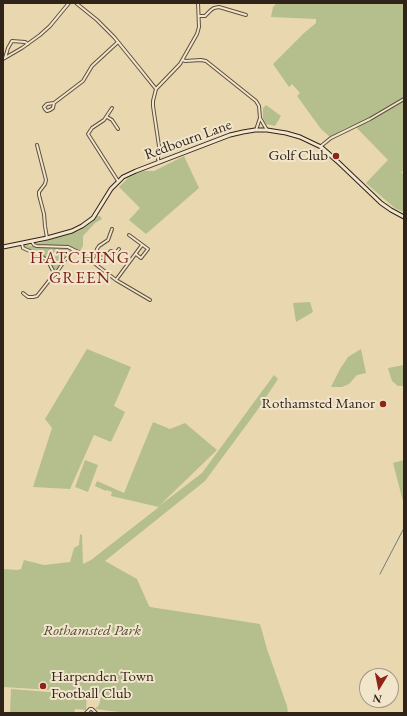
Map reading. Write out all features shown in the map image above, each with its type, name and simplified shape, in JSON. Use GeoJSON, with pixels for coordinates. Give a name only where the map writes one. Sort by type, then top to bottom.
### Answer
{"type":"FeatureCollection","features":[{"type":"Feature","properties":{"kind":"main road","name":"Redbourn Lane"},"geometry":{"type":"LineString","coordinates":[[3,247],[32,242],[72,231],[89,222],[96,214],[111,188],[118,181],[129,174],[230,135],[256,130],[286,133],[300,137],[320,148],[337,161],[380,203],[404,217]]}},
{"type":"Feature","properties":{"kind":"street"},"geometry":{"type":"LineString","coordinates":[[4,58],[40,35],[50,26],[69,3]]}},
{"type":"Feature","properties":{"kind":"street"},"geometry":{"type":"LineString","coordinates":[[76,3],[118,42],[156,89]]}},
{"type":"Feature","properties":{"kind":"street"},"geometry":{"type":"LineString","coordinates":[[159,162],[158,157],[160,146],[153,101],[156,89],[176,69],[198,32],[198,3]]}},
{"type":"Feature","properties":{"kind":"street"},"geometry":{"type":"LineString","coordinates":[[199,16],[205,16],[211,10],[219,7],[246,15]]}},
{"type":"Feature","properties":{"kind":"street"},"geometry":{"type":"LineString","coordinates":[[4,58],[12,41],[25,42],[28,44]]}},
{"type":"Feature","properties":{"kind":"street"},"geometry":{"type":"LineString","coordinates":[[54,103],[53,108],[50,110],[47,111],[45,109],[44,107],[47,104],[54,103],[83,81],[92,66],[118,42]]}},
{"type":"Feature","properties":{"kind":"street"},"geometry":{"type":"LineString","coordinates":[[182,60],[206,61],[256,101],[259,106],[260,118],[256,130]]}},
{"type":"Feature","properties":{"kind":"street"},"geometry":{"type":"LineString","coordinates":[[320,148],[331,138],[370,119],[404,99]]}},
{"type":"Feature","properties":{"kind":"street"},"geometry":{"type":"LineString","coordinates":[[112,108],[108,112],[107,117],[94,126],[88,134],[118,181]]}},
{"type":"Feature","properties":{"kind":"street"},"geometry":{"type":"LineString","coordinates":[[107,117],[112,120],[118,129]]}},
{"type":"Feature","properties":{"kind":"street"},"geometry":{"type":"LineString","coordinates":[[260,118],[267,130]]}},
{"type":"Feature","properties":{"kind":"street"},"geometry":{"type":"LineString","coordinates":[[37,144],[46,180],[39,195],[44,214],[47,238]]}},
{"type":"Feature","properties":{"kind":"street"},"geometry":{"type":"LineString","coordinates":[[98,256],[96,253],[97,249],[108,240],[112,229]]}},
{"type":"Feature","properties":{"kind":"street"},"geometry":{"type":"LineString","coordinates":[[129,235],[148,249],[141,258],[136,254]]}},
{"type":"Feature","properties":{"kind":"street"},"geometry":{"type":"LineString","coordinates":[[32,242],[37,246],[68,247],[116,280],[150,300]]}},
{"type":"Feature","properties":{"kind":"street"},"geometry":{"type":"LineString","coordinates":[[22,244],[23,248],[48,261],[55,276]]}},
{"type":"Feature","properties":{"kind":"street"},"geometry":{"type":"LineString","coordinates":[[116,280],[142,245]]}},
{"type":"Feature","properties":{"kind":"street"},"geometry":{"type":"LineString","coordinates":[[98,256],[102,258],[111,251],[116,253],[119,249]]}},
{"type":"Feature","properties":{"kind":"street"},"geometry":{"type":"LineString","coordinates":[[23,293],[26,296],[31,297],[38,296],[74,250]]}},
{"type":"Feature","properties":{"kind":"street"},"geometry":{"type":"LineString","coordinates":[[93,263],[98,256]]}},
{"type":"Feature","properties":{"kind":"street"},"geometry":{"type":"LineString","coordinates":[[86,713],[90,709],[96,713]]}},
{"type":"Feature","properties":{"kind":"green space"},"geometry":{"type":"Polygon","coordinates":[[[277,3],[404,3],[404,173],[400,171],[404,175],[404,212],[396,209],[366,183],[388,160],[354,125],[330,137],[321,129],[297,96],[300,93],[292,84],[289,87],[273,64],[316,23],[316,19],[271,17],[273,7],[277,3]]]}},
{"type":"Feature","properties":{"kind":"green space"},"geometry":{"type":"Polygon","coordinates":[[[266,105],[281,116],[275,126],[266,124],[263,118],[263,108],[266,105]]]}},
{"type":"Feature","properties":{"kind":"green space"},"geometry":{"type":"Polygon","coordinates":[[[184,156],[199,188],[146,234],[129,220],[140,208],[119,187],[128,178],[136,174],[144,171],[154,171],[184,156]]]}},
{"type":"Feature","properties":{"kind":"green space","name":"HATCHING GREEN"},"geometry":{"type":"Polygon","coordinates":[[[97,216],[100,216],[102,219],[95,223],[83,236],[83,246],[80,251],[69,246],[36,245],[79,231],[92,222],[97,216]]]}},
{"type":"Feature","properties":{"kind":"green space","name":"HATCHING GREEN"},"geometry":{"type":"Polygon","coordinates":[[[25,245],[72,250],[55,272],[49,261],[25,248],[25,245]]]}},
{"type":"Feature","properties":{"kind":"green space"},"geometry":{"type":"Polygon","coordinates":[[[310,302],[313,312],[296,322],[293,303],[310,302]]]}},
{"type":"Feature","properties":{"kind":"green space"},"geometry":{"type":"Polygon","coordinates":[[[87,349],[131,367],[114,406],[125,412],[111,442],[94,435],[70,489],[33,487],[52,428],[45,419],[87,349]]]}},
{"type":"Feature","properties":{"kind":"green space"},"geometry":{"type":"Polygon","coordinates":[[[361,349],[366,373],[357,375],[349,384],[342,387],[331,387],[348,357],[361,349]]]}},
{"type":"Feature","properties":{"kind":"green space"},"geometry":{"type":"Polygon","coordinates":[[[404,365],[404,386],[398,386],[392,381],[388,368],[404,365]]]}},
{"type":"Feature","properties":{"kind":"green space","name":"Rothamsted Park"},"geometry":{"type":"Polygon","coordinates":[[[274,375],[278,379],[256,412],[205,481],[105,561],[137,579],[150,607],[260,624],[288,713],[127,713],[95,709],[99,705],[102,693],[3,687],[3,569],[21,569],[24,560],[44,565],[70,562],[74,548],[79,545],[80,534],[82,535],[83,564],[91,560],[159,507],[111,496],[112,492],[95,486],[97,481],[124,493],[153,422],[170,429],[185,423],[217,450],[159,506],[202,473],[274,375]]]}},
{"type":"Feature","properties":{"kind":"green space"},"geometry":{"type":"Polygon","coordinates":[[[85,460],[98,465],[88,492],[75,487],[85,460]]]}},
{"type":"Feature","properties":{"kind":"green space"},"geometry":{"type":"Polygon","coordinates":[[[404,460],[404,505],[393,463],[404,460]]]}},
{"type":"Feature","properties":{"kind":"green space"},"geometry":{"type":"Polygon","coordinates":[[[11,689],[87,695],[86,710],[75,709],[74,713],[10,713],[11,689]]]}},
{"type":"Feature","properties":{"kind":"waterway"},"geometry":{"type":"LineString","coordinates":[[380,574],[404,528]]}},
{"type":"Feature","properties":{"kind":"place","name":"Golf Club"},"geometry":{"type":"Point","coordinates":[336,156]}},
{"type":"Feature","properties":{"kind":"place","name":"Rothamsted Manor"},"geometry":{"type":"Point","coordinates":[383,404]}},
{"type":"Feature","properties":{"kind":"place","name":"Harpenden Town Football Club"},"geometry":{"type":"Point","coordinates":[43,686]}},
{"type":"Feature","properties":{"kind":"district","name":"HATCHING GREEN"},"geometry":{"type":"Point","coordinates":[80,268]}}]}
